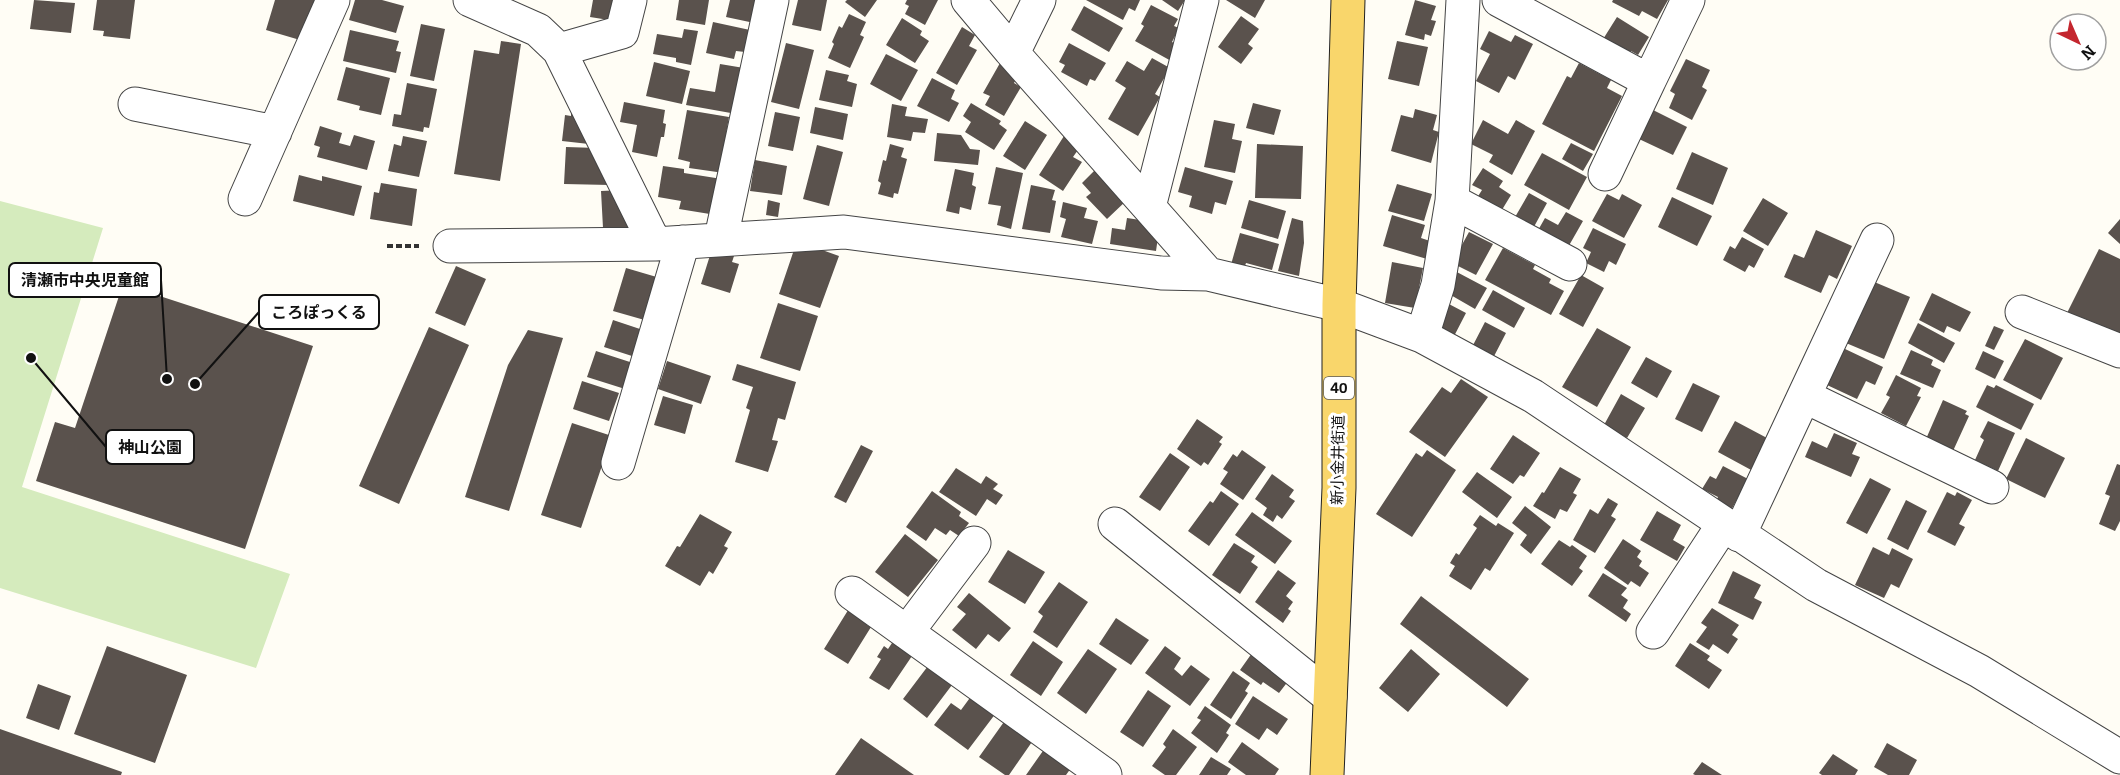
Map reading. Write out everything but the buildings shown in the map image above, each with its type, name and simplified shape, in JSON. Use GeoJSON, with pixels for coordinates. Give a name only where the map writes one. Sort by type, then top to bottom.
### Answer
{"type":"FeatureCollection","features":[{"type":"Feature","properties":{"kind":"main road","name":"新小金井街道"},"geometry":{"type":"LineString","coordinates":[[1327,775],[1339,488],[1340,305],[1348,0]]}},
{"type":"Feature","properties":{"kind":"street"},"geometry":{"type":"LineString","coordinates":[[244,199],[333,0]]}},
{"type":"Feature","properties":{"kind":"street"},"geometry":{"type":"LineString","coordinates":[[470,0],[538,30],[559,50],[669,243],[618,463]]}},
{"type":"Feature","properties":{"kind":"street"},"geometry":{"type":"LineString","coordinates":[[559,50],[622,32],[630,0]]}},
{"type":"Feature","properties":{"kind":"street"},"geometry":{"type":"LineString","coordinates":[[721,238],[772,0]]}},
{"type":"Feature","properties":{"kind":"street"},"geometry":{"type":"LineString","coordinates":[[968,0],[1208,274]]}},
{"type":"Feature","properties":{"kind":"street"},"geometry":{"type":"LineString","coordinates":[[1013,53],[1039,0]]}},
{"type":"Feature","properties":{"kind":"street"},"geometry":{"type":"LineString","coordinates":[[1149,207],[1202,0]]}},
{"type":"Feature","properties":{"kind":"street"},"geometry":{"type":"LineString","coordinates":[[1422,336],[1438,285],[1452,201],[1463,0]]}},
{"type":"Feature","properties":{"kind":"street"},"geometry":{"type":"LineString","coordinates":[[1499,0],[1649,81]]}},
{"type":"Feature","properties":{"kind":"street"},"geometry":{"type":"LineString","coordinates":[[1605,174],[1688,0]]}},
{"type":"Feature","properties":{"kind":"street"},"geometry":{"type":"LineString","coordinates":[[135,104],[275,132]]}},
{"type":"Feature","properties":{"kind":"street"},"geometry":{"type":"LineString","coordinates":[[1452,201],[1570,264]]}},
{"type":"Feature","properties":{"kind":"street"},"geometry":{"type":"LineString","coordinates":[[450,246],[669,243],[844,232],[1161,273],[1208,274],[1340,305],[1422,336],[1533,396],[1816,585],[1978,671],[2120,757]]}},
{"type":"Feature","properties":{"kind":"street"},"geometry":{"type":"LineString","coordinates":[[1653,632],[1731,530],[1804,396],[1877,240]]}},
{"type":"Feature","properties":{"kind":"street"},"geometry":{"type":"LineString","coordinates":[[2022,312],[2120,351]]}},
{"type":"Feature","properties":{"kind":"street"},"geometry":{"type":"LineString","coordinates":[[1804,396],[1992,487]]}},
{"type":"Feature","properties":{"kind":"street"},"geometry":{"type":"LineString","coordinates":[[1115,525],[1330,697]]}},
{"type":"Feature","properties":{"kind":"street"},"geometry":{"type":"LineString","coordinates":[[907,632],[974,543]]}},
{"type":"Feature","properties":{"kind":"street"},"geometry":{"type":"LineString","coordinates":[[852,594],[1105,775]]}},
{"type":"Feature","properties":{"kind":"green space"},"geometry":{"type":"Polygon","coordinates":[[[0,201],[103,228],[22,487],[290,574],[256,668],[0,588],[0,201]]]}},
{"type":"Feature","properties":{"kind":"place","name":"神山公園"},"geometry":{"type":"Point","coordinates":[31,358]}},
{"type":"Feature","properties":{"kind":"place","name":"清瀬市中央児童館"},"geometry":{"type":"Point","coordinates":[167,379]}},
{"type":"Feature","properties":{"kind":"place","name":"ころぽっくる"},"geometry":{"type":"Point","coordinates":[195,384]}}]}
